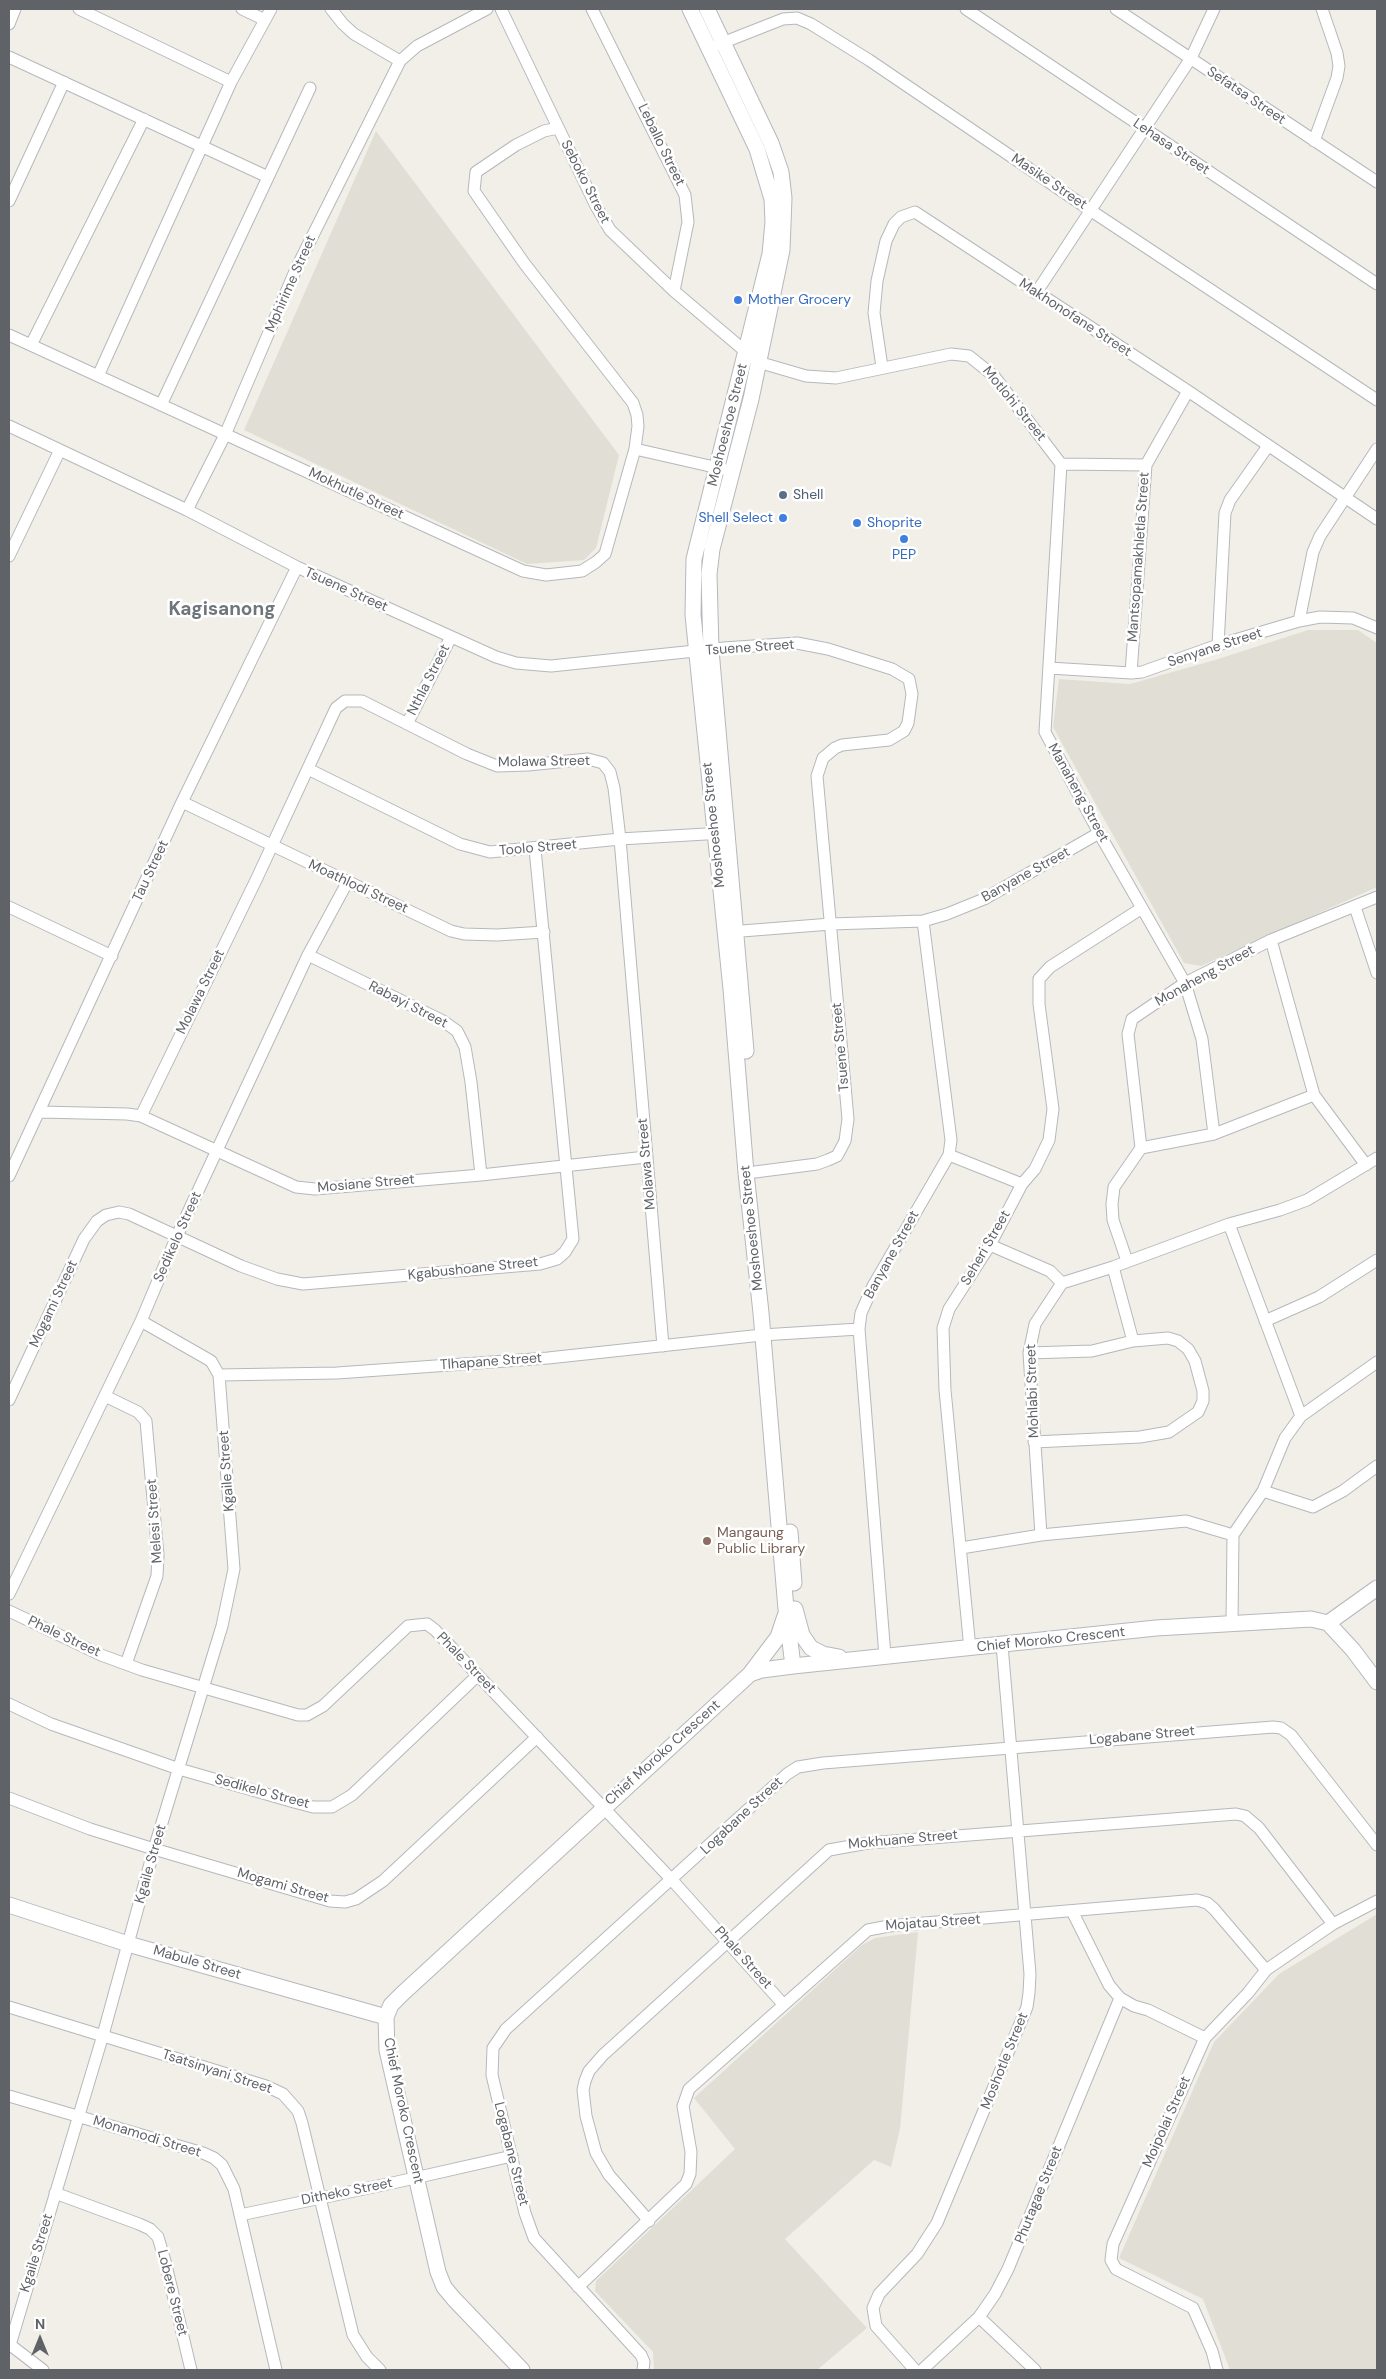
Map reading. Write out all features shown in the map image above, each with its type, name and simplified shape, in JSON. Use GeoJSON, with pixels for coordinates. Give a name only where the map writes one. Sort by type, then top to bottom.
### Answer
{"type":"FeatureCollection","features":[{"type":"Feature","properties":{"kind":"street"},"geometry":{"type":"LineString","coordinates":[[9,24],[15,9]]}},
{"type":"Feature","properties":{"kind":"street"},"geometry":{"type":"LineString","coordinates":[[80,9],[103,13],[231,82]]}},
{"type":"Feature","properties":{"kind":"street"},"geometry":{"type":"LineString","coordinates":[[242,9],[263,19]]}},
{"type":"Feature","properties":{"kind":"street"},"geometry":{"type":"LineString","coordinates":[[98,376],[231,82],[263,19],[271,9]]}},
{"type":"Feature","properties":{"kind":"street"},"geometry":{"type":"LineString","coordinates":[[331,9],[354,34],[400,61],[417,46],[487,9]]}},
{"type":"Feature","properties":{"kind":"street","name":"Seboko Street"},"geometry":{"type":"LineString","coordinates":[[501,9],[558,128],[610,230],[674,291],[758,362]]}},
{"type":"Feature","properties":{"kind":"street","name":"Leballo Street"},"geometry":{"type":"LineString","coordinates":[[592,9],[685,195],[688,222],[674,291]]}},
{"type":"Feature","properties":{"kind":"street","name":"Moshoeshoe Street"},"geometry":{"type":"LineString","coordinates":[[690,9],[716,46],[771,143],[781,172],[784,198],[782,250],[752,399],[694,558],[693,615],[703,651],[721,833],[796,1665]]}},
{"type":"Feature","properties":{"kind":"street","name":"Moshoeshoe Street"},"geometry":{"type":"LineString","coordinates":[[707,9],[716,46],[757,149],[772,199],[773,222],[770,254],[746,352],[725,469]]}},
{"type":"Feature","properties":{"kind":"street","name":"Lehasa Street"},"geometry":{"type":"LineString","coordinates":[[966,9],[1377,284]]}},
{"type":"Feature","properties":{"kind":"street","name":"Sefatsa Street"},"geometry":{"type":"LineString","coordinates":[[1116,9],[1377,182]]}},
{"type":"Feature","properties":{"kind":"street"},"geometry":{"type":"LineString","coordinates":[[1036,293],[1191,58],[1214,9]]}},
{"type":"Feature","properties":{"kind":"street"},"geometry":{"type":"LineString","coordinates":[[1314,141],[1337,78],[1338,66],[1334,42],[1322,9]]}},
{"type":"Feature","properties":{"kind":"street","name":"Masike Street"},"geometry":{"type":"LineString","coordinates":[[716,46],[783,19],[797,18],[811,24],[869,60],[1090,210],[1377,400]]}},
{"type":"Feature","properties":{"kind":"street"},"geometry":{"type":"LineString","coordinates":[[9,57],[268,177]]}},
{"type":"Feature","properties":{"kind":"street","name":"Mphirime Street"},"geometry":{"type":"LineString","coordinates":[[187,510],[225,434],[296,269],[400,61]]}},
{"type":"Feature","properties":{"kind":"street"},"geometry":{"type":"LineString","coordinates":[[9,201],[64,82]]}},
{"type":"Feature","properties":{"kind":"street"},"geometry":{"type":"LineString","coordinates":[[161,405],[310,88]]}},
{"type":"Feature","properties":{"kind":"street"},"geometry":{"type":"LineString","coordinates":[[31,346],[144,119]]}},
{"type":"Feature","properties":{"kind":"street","name":"Mokhutle Street"},"geometry":{"type":"LineString","coordinates":[[9,335],[523,571],[546,576],[582,571],[605,554],[635,449],[638,426],[633,403],[524,263],[474,191],[476,172],[516,145],[544,131],[558,128]]}},
{"type":"Feature","properties":{"kind":"street","name":"Makhonofane Street"},"geometry":{"type":"LineString","coordinates":[[882,367],[874,313],[877,281],[886,241],[894,224],[907,214],[918,214],[1188,391],[1377,519]]}},
{"type":"Feature","properties":{"kind":"street","name":"Motlohi Street"},"geometry":{"type":"LineString","coordinates":[[758,362],[806,376],[828,378],[951,354],[960,354],[976,359],[994,376],[1061,464]]}},
{"type":"Feature","properties":{"kind":"street","name":"Mantsopamakhletla Street"},"geometry":{"type":"LineString","coordinates":[[1130,673],[1146,464],[1188,391]]}},
{"type":"Feature","properties":{"kind":"street","name":"Tsuene Street"},"geometry":{"type":"LineString","coordinates":[[9,426],[187,510],[297,567],[496,657],[532,666],[551,666],[796,643],[828,649],[905,674],[909,679],[912,694],[908,723],[904,731],[889,740],[842,744],[823,758],[817,776],[848,1119],[845,1141],[837,1156],[817,1164],[755,1172]]}},
{"type":"Feature","properties":{"kind":"street"},"geometry":{"type":"LineString","coordinates":[[1218,645],[1225,513],[1230,500],[1268,446]]}},
{"type":"Feature","properties":{"kind":"street"},"geometry":{"type":"LineString","coordinates":[[635,449],[725,469]]}},
{"type":"Feature","properties":{"kind":"street"},"geometry":{"type":"LineString","coordinates":[[1299,621],[1313,552],[1320,536],[1377,449]]}},
{"type":"Feature","properties":{"kind":"street"},"geometry":{"type":"LineString","coordinates":[[9,556],[60,450]]}},
{"type":"Feature","properties":{"kind":"street"},"geometry":{"type":"LineString","coordinates":[[1061,464],[1146,464]]}},
{"type":"Feature","properties":{"kind":"street","name":"Manaheng Street"},"geometry":{"type":"LineString","coordinates":[[1061,464],[1045,732],[1099,833],[1185,983],[1202,1039],[1214,1134]]}},
{"type":"Feature","properties":{"kind":"street","name":"Tau Street"},"geometry":{"type":"LineString","coordinates":[[9,1176],[182,802],[297,567]]}},
{"type":"Feature","properties":{"kind":"street","name":"Senyane Street"},"geometry":{"type":"LineString","coordinates":[[1049,668],[1130,673],[1153,669],[1218,645],[1299,621],[1320,617],[1353,618],[1377,628]]}},
{"type":"Feature","properties":{"kind":"street","name":"Nthla Street"},"geometry":{"type":"LineString","coordinates":[[407,724],[451,637]]}},
{"type":"Feature","properties":{"kind":"street","name":"Molawa Street"},"geometry":{"type":"LineString","coordinates":[[141,1116],[272,846],[336,708],[345,700],[362,701],[467,754],[497,766],[588,759],[603,763],[610,772],[614,788],[620,839],[646,1157],[664,1346]]}},
{"type":"Feature","properties":{"kind":"street","name":"Toolo Street"},"geometry":{"type":"LineString","coordinates":[[308,769],[460,844],[490,852],[620,839],[721,833]]}},
{"type":"Feature","properties":{"kind":"street","name":"Moathlodi Street"},"geometry":{"type":"LineString","coordinates":[[182,802],[452,931],[464,934],[497,935],[544,932]]}},
{"type":"Feature","properties":{"kind":"street","name":"Banyane Street"},"geometry":{"type":"LineString","coordinates":[[730,932],[831,924],[923,921],[947,914],[984,899],[1099,833]]}},
{"type":"Feature","properties":{"kind":"street","name":"Kgabushoane Street"},"geometry":{"type":"LineString","coordinates":[[106,1215],[119,1212],[129,1214],[241,1266],[277,1279],[303,1284],[540,1264],[557,1258],[565,1252],[573,1239],[535,849]]}},
{"type":"Feature","properties":{"kind":"street","name":"Sedikelo Street"},"geometry":{"type":"LineString","coordinates":[[9,1594],[141,1321],[177,1236],[308,956],[348,881]]}},
{"type":"Feature","properties":{"kind":"street","name":"Monaheng Street"},"geometry":{"type":"LineString","coordinates":[[1141,1148],[1128,1034],[1132,1019],[1185,983],[1271,940],[1377,897]]}},
{"type":"Feature","properties":{"kind":"street"},"geometry":{"type":"LineString","coordinates":[[9,907],[112,956]]}},
{"type":"Feature","properties":{"kind":"street"},"geometry":{"type":"LineString","coordinates":[[1355,907],[1377,973]]}},
{"type":"Feature","properties":{"kind":"street","name":"Seheri Street"},"geometry":{"type":"LineString","coordinates":[[970,1649],[945,1390],[943,1328],[950,1309],[990,1245],[1022,1184],[1035,1169],[1044,1152],[1052,1124],[1053,1109],[1039,1004],[1039,979],[1050,967],[1142,908]]}},
{"type":"Feature","properties":{"kind":"street"},"geometry":{"type":"LineString","coordinates":[[923,921],[951,1140],[950,1155],[1022,1184]]}},
{"type":"Feature","properties":{"kind":"street","name":"Moshoeshoe Street"},"geometry":{"type":"LineString","coordinates":[[730,932],[742,988],[767,1335]]}},
{"type":"Feature","properties":{"kind":"street"},"geometry":{"type":"LineString","coordinates":[[1271,940],[1314,1095],[1366,1165]]}},
{"type":"Feature","properties":{"kind":"street","name":"Rabayi Street"},"geometry":{"type":"LineString","coordinates":[[308,956],[443,1021],[457,1030],[465,1047],[471,1082],[481,1175]]}},
{"type":"Feature","properties":{"kind":"street"},"geometry":{"type":"LineString","coordinates":[[1127,1261],[1113,1220],[1114,1187],[1141,1148],[1214,1134],[1314,1095]]}},
{"type":"Feature","properties":{"kind":"street","name":"Mosiane Street"},"geometry":{"type":"LineString","coordinates":[[40,1112],[141,1116],[296,1187],[315,1189],[481,1175],[646,1157]]}},
{"type":"Feature","properties":{"kind":"street","name":"Banyane Street"},"geometry":{"type":"LineString","coordinates":[[885,1656],[859,1329],[861,1313],[873,1286],[950,1155]]}},
{"type":"Feature","properties":{"kind":"street"},"geometry":{"type":"LineString","coordinates":[[990,1245],[1050,1271],[1062,1283],[1113,1267],[1229,1224],[1280,1210],[1307,1200],[1377,1158]]}},
{"type":"Feature","properties":{"kind":"street","name":"Mogami Street"},"geometry":{"type":"LineString","coordinates":[[9,1400],[84,1238],[97,1221],[106,1215]]}},
{"type":"Feature","properties":{"kind":"street"},"geometry":{"type":"LineString","coordinates":[[1229,1224],[1301,1416]]}},
{"type":"Feature","properties":{"kind":"street"},"geometry":{"type":"LineString","coordinates":[[1265,1321],[1319,1297],[1377,1260]]}},
{"type":"Feature","properties":{"kind":"street"},"geometry":{"type":"LineString","coordinates":[[1113,1267],[1133,1341]]}},
{"type":"Feature","properties":{"kind":"street","name":"Mohlabi Street"},"geometry":{"type":"LineString","coordinates":[[1041,1535],[1029,1353],[1035,1324],[1062,1283]]}},
{"type":"Feature","properties":{"kind":"street"},"geometry":{"type":"LineString","coordinates":[[141,1321],[211,1361],[219,1375]]}},
{"type":"Feature","properties":{"kind":"street","name":"Tlhapane Street"},"geometry":{"type":"LineString","coordinates":[[219,1375],[337,1373],[548,1358],[767,1335],[859,1329]]}},
{"type":"Feature","properties":{"kind":"street"},"geometry":{"type":"LineString","coordinates":[[1029,1353],[1092,1351],[1133,1341],[1168,1338],[1178,1341],[1188,1349],[1195,1361],[1203,1391],[1203,1401],[1198,1412],[1169,1432],[1140,1437],[1034,1442]]}},
{"type":"Feature","properties":{"kind":"street"},"geometry":{"type":"LineString","coordinates":[[1232,1623],[1233,1535],[1263,1492],[1278,1451],[1301,1416],[1377,1362]]}},
{"type":"Feature","properties":{"kind":"street","name":"Kgaile Street"},"geometry":{"type":"LineString","coordinates":[[9,2344],[103,2035],[154,1849],[228,1600],[234,1568],[219,1375]]}},
{"type":"Feature","properties":{"kind":"street","name":"Melesi Street"},"geometry":{"type":"LineString","coordinates":[[105,1396],[138,1412],[146,1421],[156,1526],[157,1576],[126,1664]]}},
{"type":"Feature","properties":{"kind":"street"},"geometry":{"type":"LineString","coordinates":[[1263,1492],[1313,1507],[1343,1491],[1377,1466]]}},
{"type":"Feature","properties":{"kind":"street"},"geometry":{"type":"LineString","coordinates":[[961,1548],[1041,1535],[1186,1521],[1233,1535]]}},
{"type":"Feature","properties":{"kind":"street"},"geometry":{"type":"LineString","coordinates":[[1377,1588],[1328,1623],[1353,1650],[1377,1682]]}},
{"type":"Feature","properties":{"kind":"street"},"geometry":{"type":"LineString","coordinates":[[791,1609],[802,1635],[811,1648],[822,1654],[855,1660]]}},
{"type":"Feature","properties":{"kind":"street"},"geometry":{"type":"LineString","coordinates":[[750,1674],[778,1637],[791,1609]]}},
{"type":"Feature","properties":{"kind":"street","name":"Phale Street"},"geometry":{"type":"LineString","coordinates":[[9,1611],[101,1655],[126,1664],[273,1709],[307,1715],[323,1706],[408,1626],[427,1624],[435,1630],[672,1880],[783,2004]]}},
{"type":"Feature","properties":{"kind":"street","name":"Chief Moroko Crescent"},"geometry":{"type":"LineString","coordinates":[[522,2370],[444,2287],[434,2258],[418,2178],[387,2050],[386,2017],[391,2005],[402,1994],[487,1917],[603,1807],[750,1674],[762,1670],[885,1656],[1002,1646],[1156,1628],[1311,1619],[1328,1623]]}},
{"type":"Feature","properties":{"kind":"street","name":"Moshotle Street"},"geometry":{"type":"LineString","coordinates":[[915,2370],[876,2326],[873,2308],[880,2294],[906,2268],[933,2230],[1027,2007],[1030,1974],[1016,1830],[1002,1646]]}},
{"type":"Feature","properties":{"kind":"street","name":"Sedikelo Street"},"geometry":{"type":"LineString","coordinates":[[9,1704],[50,1724],[179,1769],[313,1807],[332,1806],[352,1794],[478,1675]]}},
{"type":"Feature","properties":{"kind":"street","name":"Logabane Street"},"geometry":{"type":"LineString","coordinates":[[643,2370],[644,2362],[642,2355],[534,2238],[525,2213],[492,2075],[492,2048],[499,2038],[788,1774],[798,1767],[823,1762],[1260,1726],[1281,1728],[1291,1735],[1377,1845]]}},
{"type":"Feature","properties":{"kind":"street","name":"Mogami Street"},"geometry":{"type":"LineString","coordinates":[[9,1798],[90,1829],[154,1849],[330,1901],[345,1902],[356,1899],[383,1881],[537,1737]]}},
{"type":"Feature","properties":{"kind":"street","name":"Mokhuane Street"},"geometry":{"type":"LineString","coordinates":[[649,2221],[609,2175],[596,2153],[586,2116],[583,2090],[584,2081],[603,2055],[829,1850],[846,1845],[1016,1830],[1223,1814],[1245,1816],[1262,1831],[1333,1924]]}},
{"type":"Feature","properties":{"kind":"street","name":"Mojatau Street"},"geometry":{"type":"LineString","coordinates":[[578,2287],[686,2184],[690,2174],[691,2152],[683,2106],[690,2089],[868,1930],[888,1926],[1025,1916],[1189,1900],[1202,1901],[1214,1909],[1266,1970]]}},
{"type":"Feature","properties":{"kind":"street","name":"Moipolai Street"},"geometry":{"type":"LineString","coordinates":[[1217,2370],[1212,2351],[1193,2308],[1121,2273],[1111,2265],[1113,2244],[1205,2038],[1248,1993],[1266,1970],[1333,1924],[1377,1901]]}},
{"type":"Feature","properties":{"kind":"street","name":"Mabule Street"},"geometry":{"type":"LineString","coordinates":[[9,1905],[128,1944],[386,2017]]}},
{"type":"Feature","properties":{"kind":"street"},"geometry":{"type":"LineString","coordinates":[[1072,1911],[1109,1985],[1120,1998],[1205,2038]]}},
{"type":"Feature","properties":{"kind":"street","name":"Phutagae Street"},"geometry":{"type":"LineString","coordinates":[[922,2370],[979,2317],[995,2294],[1008,2269],[1120,1998]]}},
{"type":"Feature","properties":{"kind":"street","name":"Tsatsinyani Street"},"geometry":{"type":"LineString","coordinates":[[9,2007],[266,2086],[283,2094],[298,2111],[302,2123],[353,2335],[367,2357],[380,2370]]}},
{"type":"Feature","properties":{"kind":"street","name":"Monamodi Street"},"geometry":{"type":"LineString","coordinates":[[9,2096],[214,2158],[229,2175],[276,2370]]}},
{"type":"Feature","properties":{"kind":"street","name":"Ditheko Street"},"geometry":{"type":"LineString","coordinates":[[240,2215],[418,2178],[512,2156]]}},
{"type":"Feature","properties":{"kind":"street","name":"Lobere Street"},"geometry":{"type":"LineString","coordinates":[[55,2193],[139,2224],[150,2229],[158,2237],[166,2261],[191,2370]]}},
{"type":"Feature","properties":{"kind":"street"},"geometry":{"type":"LineString","coordinates":[[979,2317],[1035,2370]]}},
{"type":"Feature","properties":{"kind":"street"},"geometry":{"type":"LineString","coordinates":[[9,2344],[43,2370]]}},
{"type":"Feature","properties":{"kind":"shaded area"},"geometry":{"type":"Polygon","coordinates":[[[376,131],[619,455],[596,548],[584,560],[527,564],[244,430],[376,131]]]}},
{"type":"Feature","properties":{"kind":"shaded area"},"geometry":{"type":"Polygon","coordinates":[[[1308,630],[1358,630],[1377,643],[1377,887],[1201,966],[1184,963],[1053,727],[1059,679],[1130,684],[1215,660],[1308,630]]]}},
{"type":"Feature","properties":{"kind":"shaded area"},"geometry":{"type":"Polygon","coordinates":[[[1377,1914],[1377,2370],[1230,2370],[1203,2299],[1119,2258],[1214,2042],[1279,1974],[1377,1914]]]}},
{"type":"Feature","properties":{"kind":"shaded area"},"geometry":{"type":"Polygon","coordinates":[[[918,1932],[900,2129],[891,2167],[874,2160],[785,2239],[867,2328],[817,2370],[654,2370],[653,2352],[595,2291],[596,2281],[735,2149],[694,2098],[862,1945],[875,1938],[918,1932]]]}},
{"type":"Feature","properties":{"kind":"place","name":"Mother Grocery"},"geometry":{"type":"Point","coordinates":[738,300]}},
{"type":"Feature","properties":{"kind":"place","name":"Shell"},"geometry":{"type":"Point","coordinates":[783,495]}},
{"type":"Feature","properties":{"kind":"place","name":"Shell Select"},"geometry":{"type":"Point","coordinates":[783,518]}},
{"type":"Feature","properties":{"kind":"place","name":"Shoprite"},"geometry":{"type":"Point","coordinates":[857,523]}},
{"type":"Feature","properties":{"kind":"place","name":"PEP"},"geometry":{"type":"Point","coordinates":[904,539]}},
{"type":"Feature","properties":{"kind":"place","name":"Mangaung Public Library"},"geometry":{"type":"Point","coordinates":[707,1541]}},
{"type":"Feature","properties":{"kind":"district","name":"Kagisanong"},"geometry":{"type":"Point","coordinates":[222,610]}}]}
